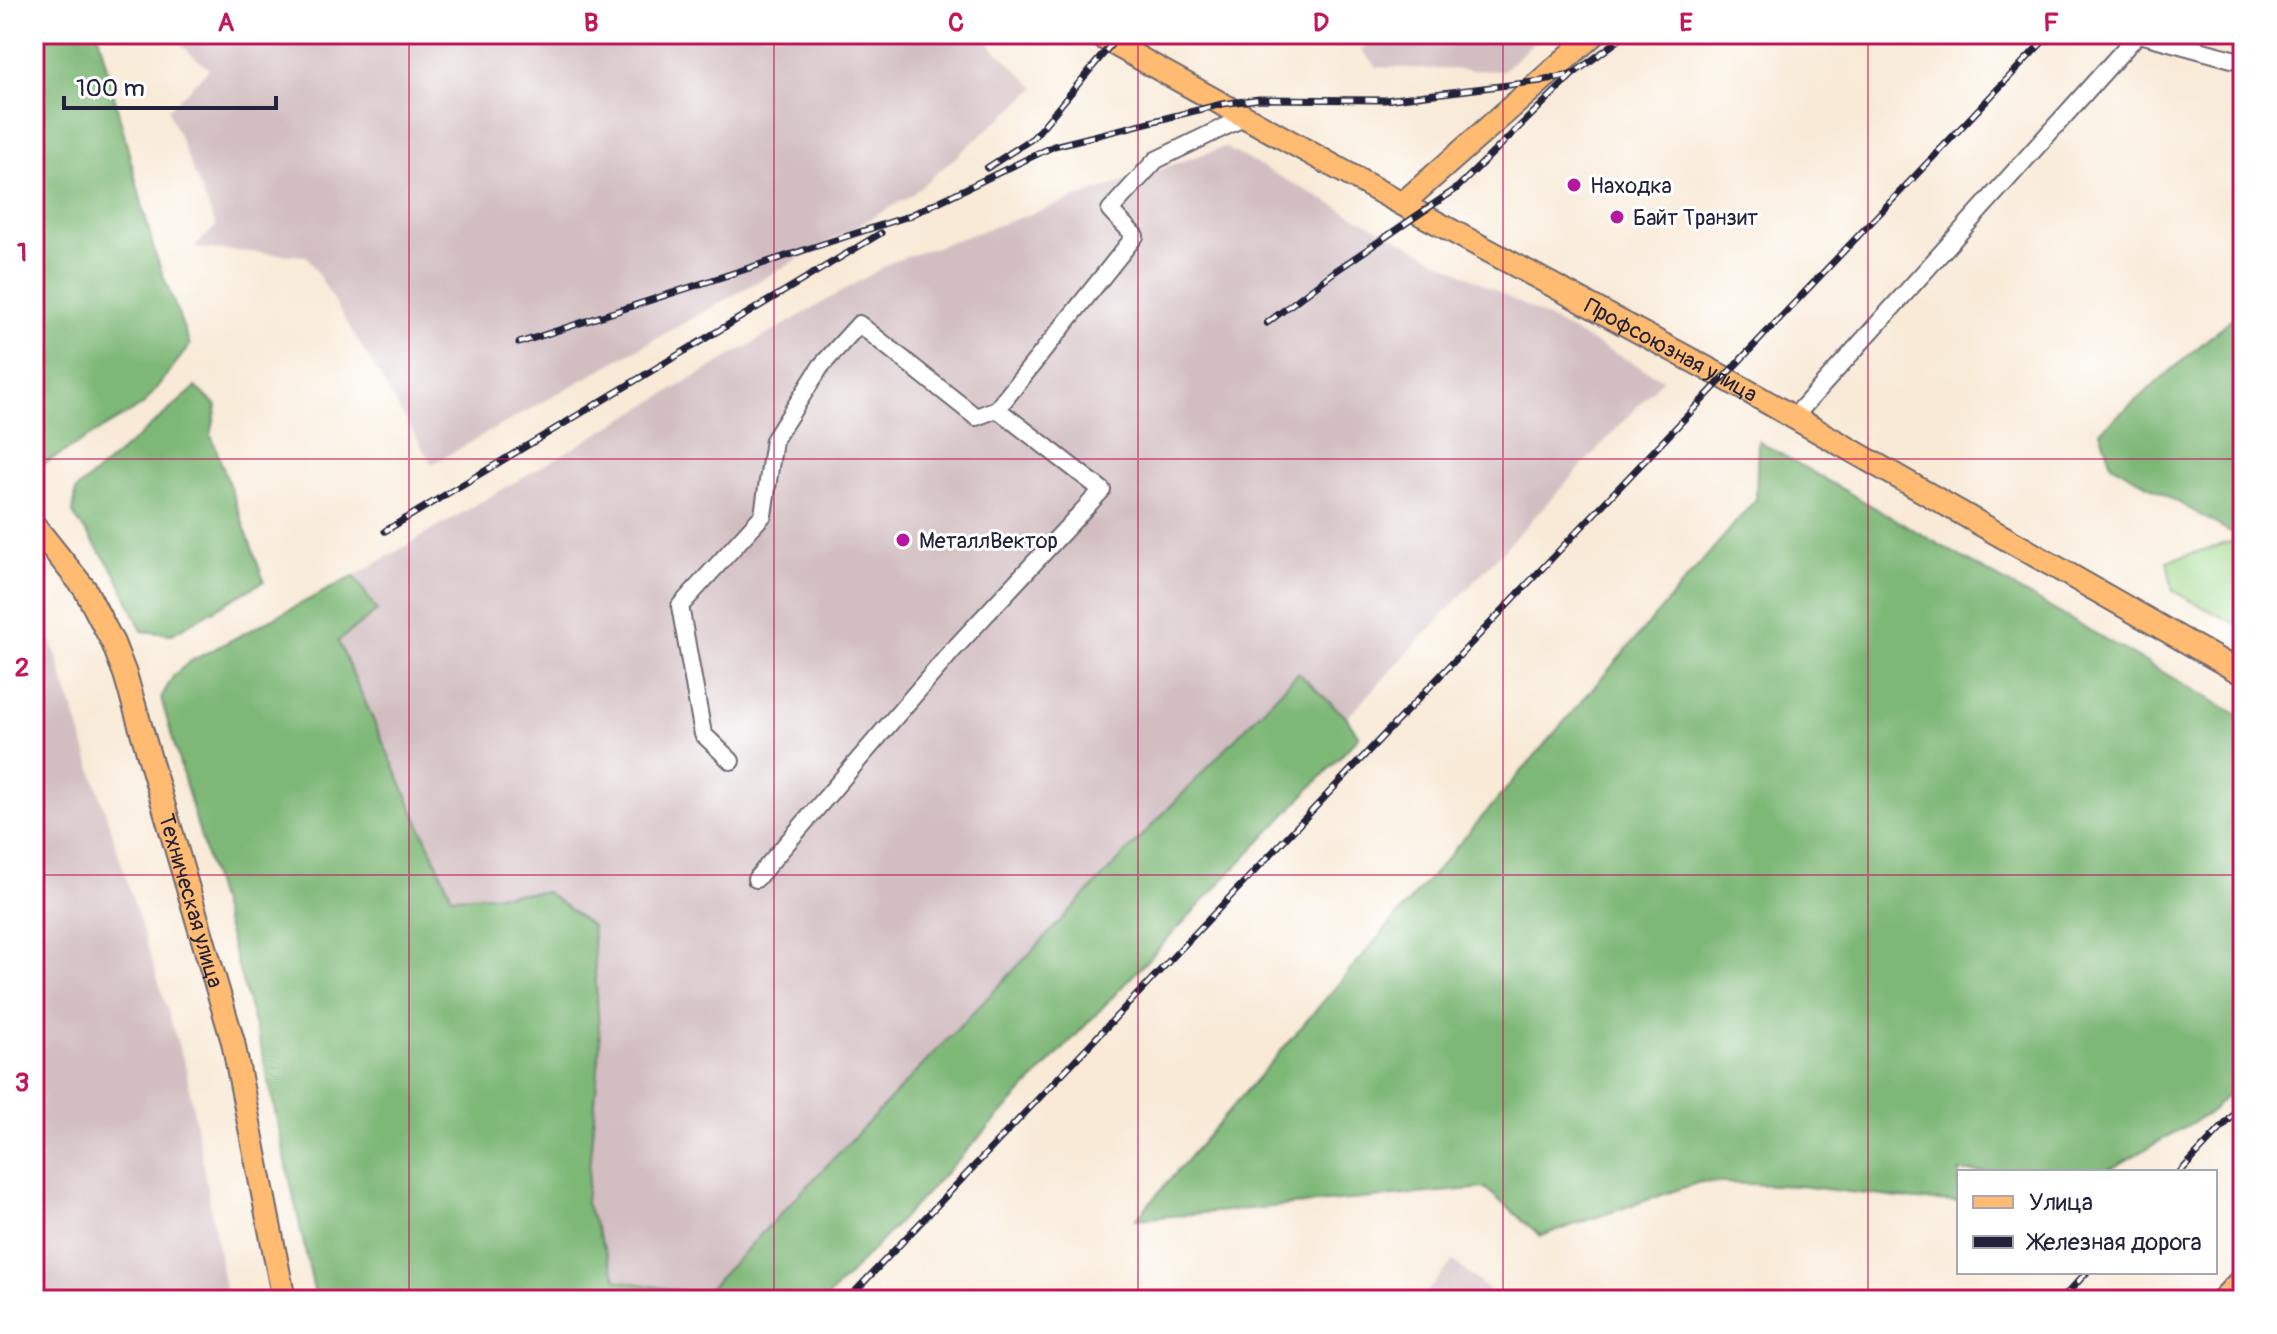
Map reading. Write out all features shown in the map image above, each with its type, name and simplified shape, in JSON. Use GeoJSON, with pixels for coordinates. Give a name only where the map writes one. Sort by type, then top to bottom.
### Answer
{"type":"FeatureCollection","features":[{"type":"Feature","properties":{"kind":"main road","name":"Профсоюзная улица"},"geometry":{"type":"LineString","coordinates":[[1096,34],[1794,417],[2243,674]]}},
{"type":"Feature","properties":{"kind":"main road"},"geometry":{"type":"LineString","coordinates":[[1402,204],[1594,34]]}},
{"type":"Feature","properties":{"kind":"main road","name":"Техническая улица"},"geometry":{"type":"LineString","coordinates":[[34,525],[85,589],[125,674],[233,1042],[284,1300]]}},
{"type":"Feature","properties":{"kind":"main road"},"geometry":{"type":"LineString","coordinates":[[2222,1300],[2243,1278]]}},
{"type":"Feature","properties":{"kind":"street"},"geometry":{"type":"LineString","coordinates":[[1794,417],[2139,34],[2243,62]]}},
{"type":"Feature","properties":{"kind":"street"},"geometry":{"type":"LineString","coordinates":[[731,761],[703,734],[680,606],[763,515],[774,440],[821,366],[859,324],[976,417],[997,409],[1135,236],[1110,210],[1156,160],[1245,117]]}},
{"type":"Feature","properties":{"kind":"street"},"geometry":{"type":"LineString","coordinates":[[756,879],[952,651],[1102,490],[997,409]]}},
{"type":"Feature","properties":{"kind":"shaded area"},"geometry":{"type":"Polygon","coordinates":[[[182,34],[979,34],[1036,88],[909,197],[432,464],[307,256],[194,248],[216,226],[168,110],[209,69],[182,46],[182,34]]]}},
{"type":"Feature","properties":{"kind":"shaded area"},"geometry":{"type":"Polygon","coordinates":[[[1377,34],[1544,34],[1502,71],[1377,67],[1361,50],[1377,34]]]}},
{"type":"Feature","properties":{"kind":"shaded area"},"geometry":{"type":"Polygon","coordinates":[[[1224,147],[1663,379],[1347,718],[1297,673],[703,1295],[617,1280],[586,1203],[600,1045],[546,892],[452,897],[338,640],[377,611],[354,576],[892,262],[1224,147]]]}},
{"type":"Feature","properties":{"kind":"shaded area"},"geometry":{"type":"Polygon","coordinates":[[[34,630],[52,642],[186,1069],[227,1300],[34,1300],[34,630]]]}},
{"type":"Feature","properties":{"kind":"shaded area"},"geometry":{"type":"Polygon","coordinates":[[[1453,1261],[1500,1300],[1420,1300],[1453,1261]]]}},
{"type":"Feature","properties":{"kind":"green space"},"geometry":{"type":"Polygon","coordinates":[[[34,34],[98,34],[155,254],[190,345],[144,404],[37,468],[34,465],[34,34]]]}},
{"type":"Feature","properties":{"kind":"green space"},"geometry":{"type":"Polygon","coordinates":[[[2243,309],[2243,529],[2232,533],[2111,464],[2100,431],[2243,309]]]}},
{"type":"Feature","properties":{"kind":"green space"},"geometry":{"type":"Polygon","coordinates":[[[196,387],[217,406],[211,435],[264,581],[172,634],[142,631],[116,574],[73,514],[76,490],[196,387]]]}},
{"type":"Feature","properties":{"kind":"green space"},"geometry":{"type":"Polygon","coordinates":[[[1758,441],[2243,718],[2243,1078],[2211,1112],[2114,1167],[2105,1170],[1957,1170],[1957,1202],[1800,1186],[1700,1182],[1541,1236],[1485,1188],[1136,1219],[1756,499],[1758,441]]]}},
{"type":"Feature","properties":{"kind":"green space"},"geometry":{"type":"Polygon","coordinates":[[[2243,538],[2243,599],[2235,604],[2243,613],[2243,624],[2239,626],[2173,591],[2167,561],[2243,538]]]}},
{"type":"Feature","properties":{"kind":"green space"},"geometry":{"type":"Polygon","coordinates":[[[354,576],[377,611],[338,641],[452,897],[546,892],[592,926],[600,1045],[586,1203],[617,1280],[703,1295],[1298,673],[1347,718],[1359,737],[825,1300],[316,1300],[262,1051],[161,698],[174,675],[191,661],[354,576]]]}},
{"type":"Feature","properties":{"kind":"railway"},"geometry":{"type":"LineString","coordinates":[[987,168],[1033,138],[1120,34]]}},
{"type":"Feature","properties":{"kind":"railway"},"geometry":{"type":"LineString","coordinates":[[519,343],[909,216],[1054,146],[1222,104],[1259,99],[1385,100],[1541,81],[1573,74],[1627,34]]}},
{"type":"Feature","properties":{"kind":"railway"},"geometry":{"type":"LineString","coordinates":[[847,1300],[2050,34]]}},
{"type":"Feature","properties":{"kind":"railway"},"geometry":{"type":"LineString","coordinates":[[1267,323],[1334,272],[1456,189],[1573,74]]}},
{"type":"Feature","properties":{"kind":"railway"},"geometry":{"type":"LineString","coordinates":[[385,531],[881,233]]}},
{"type":"Feature","properties":{"kind":"railway"},"geometry":{"type":"LineString","coordinates":[[2182,1170],[2243,1105]]}},
{"type":"Feature","properties":{"kind":"railway"},"geometry":{"type":"LineString","coordinates":[[2061,1300],[2085,1274]]}},
{"type":"Feature","properties":{"kind":"place","name":"Находка"},"geometry":{"type":"Point","coordinates":[1574,185]}},
{"type":"Feature","properties":{"kind":"place","name":"Байт Транзит"},"geometry":{"type":"Point","coordinates":[1617,217]}},
{"type":"Feature","properties":{"kind":"place","name":"МеталлВектор"},"geometry":{"type":"Point","coordinates":[903,540]}}]}
